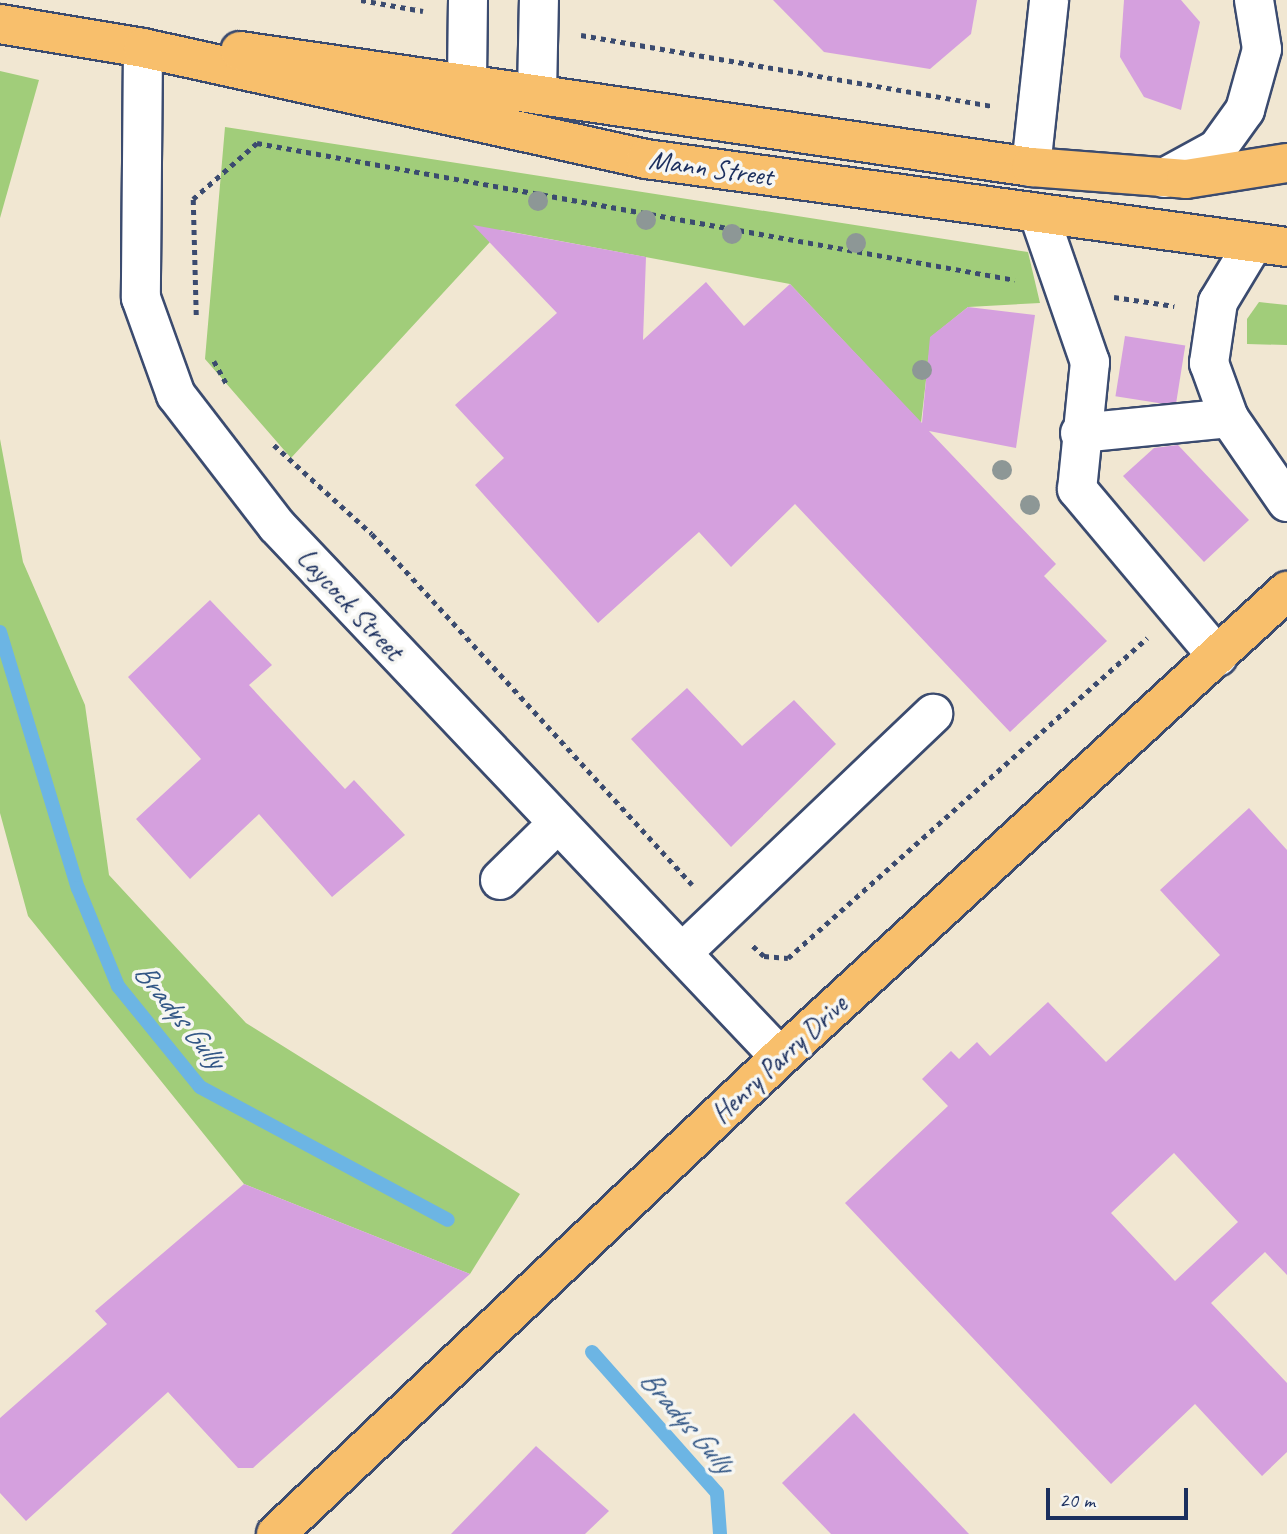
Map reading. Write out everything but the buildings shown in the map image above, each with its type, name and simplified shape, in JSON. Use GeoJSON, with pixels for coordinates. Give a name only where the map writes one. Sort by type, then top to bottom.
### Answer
{"type":"FeatureCollection","features":[{"type":"Feature","properties":{"kind":"main road","name":"Mann Street"},"geometry":{"type":"LineString","coordinates":[[0,24],[143,48],[621,154],[1039,215],[1270,245]]}},
{"type":"Feature","properties":{"kind":"main road","name":"Mann Street"},"geometry":{"type":"LineString","coordinates":[[143,48],[299,56],[1031,167],[1164,178],[1287,163]]}},
{"type":"Feature","properties":{"kind":"main road","name":"Henry Parry Drive"},"geometry":{"type":"LineString","coordinates":[[276,1534],[780,1057],[1287,591]]}},
{"type":"Feature","properties":{"kind":"street"},"geometry":{"type":"LineString","coordinates":[[1031,167],[1049,0]]}},
{"type":"Feature","properties":{"kind":"street"},"geometry":{"type":"LineString","coordinates":[[1164,178],[1217,149],[1245,110],[1262,49],[1255,0]]}},
{"type":"Feature","properties":{"kind":"street"},"geometry":{"type":"LineString","coordinates":[[1261,0],[1287,27]]}},
{"type":"Feature","properties":{"kind":"street"},"geometry":{"type":"LineString","coordinates":[[467,81],[468,9]]}},
{"type":"Feature","properties":{"kind":"street"},"geometry":{"type":"LineString","coordinates":[[537,93],[539,14]]}},
{"type":"Feature","properties":{"kind":"street","name":"Laycock Street"},"geometry":{"type":"LineString","coordinates":[[143,48],[141,298],[176,395],[277,526],[780,1057]]}},
{"type":"Feature","properties":{"kind":"street"},"geometry":{"type":"LineString","coordinates":[[1039,215],[1090,362],[1080,433],[1077,489],[1218,657]]}},
{"type":"Feature","properties":{"kind":"street"},"geometry":{"type":"LineString","coordinates":[[1270,245],[1215,313],[1209,363],[1229,418],[1287,502]]}},
{"type":"Feature","properties":{"kind":"street"},"geometry":{"type":"LineString","coordinates":[[1080,433],[1229,418]]}},
{"type":"Feature","properties":{"kind":"street"},"geometry":{"type":"LineString","coordinates":[[682,953],[933,714]]}},
{"type":"Feature","properties":{"kind":"street"},"geometry":{"type":"LineString","coordinates":[[500,880],[557,824]]}},
{"type":"Feature","properties":{"kind":"path"},"geometry":{"type":"LineString","coordinates":[[361,0],[468,9]]}},
{"type":"Feature","properties":{"kind":"path"},"geometry":{"type":"LineString","coordinates":[[539,14],[1035,113]]}},
{"type":"Feature","properties":{"kind":"path"},"geometry":{"type":"LineString","coordinates":[[197,330],[194,199],[257,143],[1063,289],[1215,313]]}},
{"type":"Feature","properties":{"kind":"path"},"geometry":{"type":"LineString","coordinates":[[209,353],[235,398]]}},
{"type":"Feature","properties":{"kind":"path"},"geometry":{"type":"LineString","coordinates":[[267,438],[372,534],[721,916],[764,956],[788,958],[1179,610]]}},
{"type":"Feature","properties":{"kind":"green space"},"geometry":{"type":"Polygon","coordinates":[[[0,71],[39,80],[0,218],[0,71]]]}},
{"type":"Feature","properties":{"kind":"green space"},"geometry":{"type":"Polygon","coordinates":[[[225,127],[1028,252],[1040,303],[968,307],[931,337],[921,423],[790,284],[501,230],[291,458],[205,359],[225,127]]]}},
{"type":"Feature","properties":{"kind":"green space"},"geometry":{"type":"Polygon","coordinates":[[[1259,302],[1287,305],[1287,345],[1247,344],[1247,319],[1259,302]]]}},
{"type":"Feature","properties":{"kind":"green space"},"geometry":{"type":"Polygon","coordinates":[[[0,439],[23,562],[85,705],[109,875],[246,1023],[520,1194],[470,1274],[244,1184],[28,916],[0,813],[0,439]]]}},
{"type":"Feature","properties":{"kind":"waterway","name":"Bradys Gully"},"geometry":{"type":"LineString","coordinates":[[0,632],[78,888],[118,986],[200,1087],[448,1220]]}},
{"type":"Feature","properties":{"kind":"waterway","name":"Bradys Gully"},"geometry":{"type":"LineString","coordinates":[[592,1352],[717,1493],[720,1534]]}}]}
